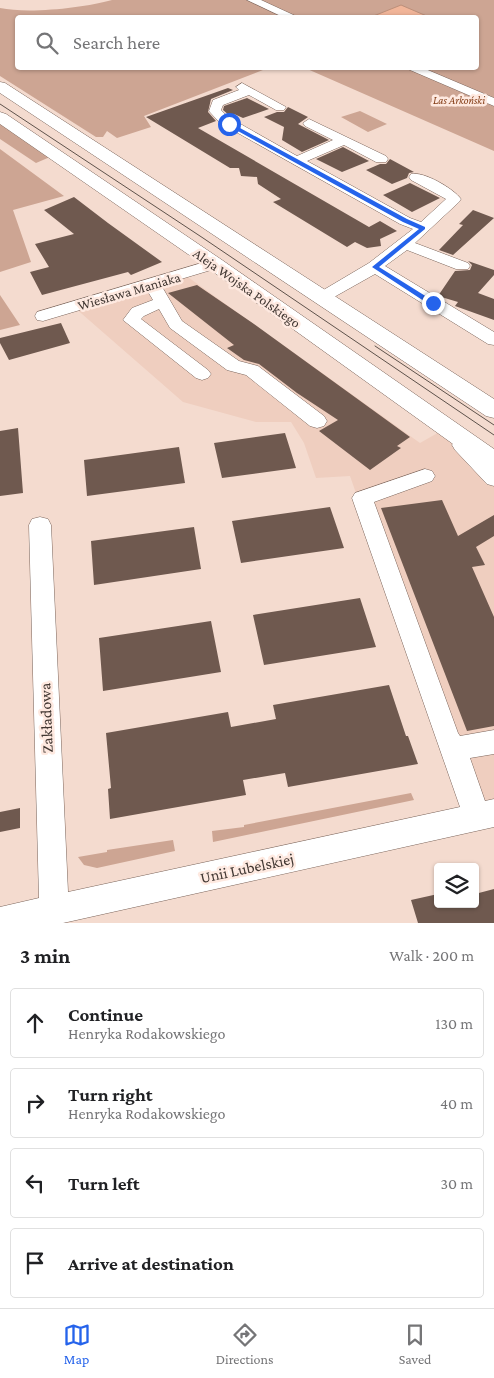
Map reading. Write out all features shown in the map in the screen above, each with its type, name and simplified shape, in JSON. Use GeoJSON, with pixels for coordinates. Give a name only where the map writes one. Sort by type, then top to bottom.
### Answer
{"type":"FeatureCollection","features":[{"type":"Feature","properties":{"kind":"main road"},"geometry":{"type":"LineString","coordinates":[[0,86],[320,298],[494,410]]}},
{"type":"Feature","properties":{"kind":"main road","name":"Aleja Wojska Polskiego"},"geometry":{"type":"LineString","coordinates":[[0,117],[215,264],[494,461]]}},
{"type":"Feature","properties":{"kind":"street"},"geometry":{"type":"LineString","coordinates":[[252,0],[288,15]]}},
{"type":"Feature","properties":{"kind":"street"},"geometry":{"type":"LineString","coordinates":[[419,70],[494,102]]}},
{"type":"Feature","properties":{"kind":"street"},"geometry":{"type":"LineString","coordinates":[[280,107],[246,89],[217,103],[215,111],[224,120],[237,128],[405,221],[423,228]]}},
{"type":"Feature","properties":{"kind":"street"},"geometry":{"type":"LineString","coordinates":[[309,123],[381,159]]}},
{"type":"Feature","properties":{"kind":"street"},"geometry":{"type":"LineString","coordinates":[[297,161],[345,140]]}},
{"type":"Feature","properties":{"kind":"street"},"geometry":{"type":"LineString","coordinates":[[320,298],[356,280],[378,265],[405,244],[454,199],[449,193],[416,177]]}},
{"type":"Feature","properties":{"kind":"street"},"geometry":{"type":"LineString","coordinates":[[405,244],[462,266]]}},
{"type":"Feature","properties":{"kind":"street","name":"Wiesława Maniaka"},"geometry":{"type":"LineString","coordinates":[[43,316],[215,264]]}},
{"type":"Feature","properties":{"kind":"street"},"geometry":{"type":"LineString","coordinates":[[378,265],[430,294]]}},
{"type":"Feature","properties":{"kind":"street"},"geometry":{"type":"LineString","coordinates":[[378,265],[494,340]]}},
{"type":"Feature","properties":{"kind":"street"},"geometry":{"type":"LineString","coordinates":[[152,284],[176,324],[233,366],[252,370],[317,421]]}},
{"type":"Feature","properties":{"kind":"street"},"geometry":{"type":"LineString","coordinates":[[162,302],[138,312],[131,320],[202,374]]}},
{"type":"Feature","properties":{"kind":"street"},"geometry":{"type":"LineString","coordinates":[[442,424],[494,479]]}},
{"type":"Feature","properties":{"kind":"street"},"geometry":{"type":"LineString","coordinates":[[425,476],[362,498],[443,729],[485,815]]}},
{"type":"Feature","properties":{"kind":"street","name":"Zakładowa"},"geometry":{"type":"LineString","coordinates":[[40,525],[51,854],[55,910]]}},
{"type":"Feature","properties":{"kind":"street"},"geometry":{"type":"LineString","coordinates":[[453,749],[494,742]]}},
{"type":"Feature","properties":{"kind":"street","name":"Unii Lubelskiej"},"geometry":{"type":"LineString","coordinates":[[0,922],[485,815]]}},
{"type":"Feature","properties":{"kind":"shaded area"},"geometry":{"type":"Polygon","coordinates":[[[401,5],[424,15],[376,15],[401,5]]]}},
{"type":"Feature","properties":{"kind":"shaded area"},"geometry":{"type":"Polygon","coordinates":[[[185,275],[420,443],[441,431],[494,468],[494,807],[468,814],[350,476],[316,478],[304,443],[291,422],[256,422],[183,402],[74,307],[185,275]]]}},
{"type":"Feature","properties":{"kind":"green space","name":"Las Arkoński"},"geometry":{"type":"Polygon","coordinates":[[[112,0],[494,0],[494,151],[310,70],[479,70],[479,15],[15,15],[15,70],[263,70],[144,116],[151,127],[117,138],[107,131],[103,137],[96,137],[0,76],[0,8],[12,10],[56,9],[112,0]]]}},
{"type":"Feature","properties":{"kind":"green space"},"geometry":{"type":"Polygon","coordinates":[[[360,111],[387,124],[368,132],[341,117],[360,111]]]}},
{"type":"Feature","properties":{"kind":"green space"},"geometry":{"type":"Polygon","coordinates":[[[0,123],[50,157],[36,163],[0,139],[0,123]]]}},
{"type":"Feature","properties":{"kind":"green space"},"geometry":{"type":"Polygon","coordinates":[[[0,149],[64,196],[13,210],[31,262],[0,272],[0,149]]]}},
{"type":"Feature","properties":{"kind":"green space"},"geometry":{"type":"Polygon","coordinates":[[[0,295],[20,325],[0,330],[0,295]]]}},
{"type":"Feature","properties":{"kind":"green space"},"geometry":{"type":"Polygon","coordinates":[[[411,793],[414,800],[213,842],[212,831],[244,827],[244,825],[411,793]]]}},
{"type":"Feature","properties":{"kind":"green space"},"geometry":{"type":"Polygon","coordinates":[[[173,840],[175,851],[97,868],[84,865],[78,857],[107,852],[107,850],[173,840]]]}},
{"type":"Feature","properties":{"kind":"building"},"geometry":{"type":"Polygon","coordinates":[[[228,88],[233,90],[211,99],[208,112],[216,121],[198,128],[369,227],[380,221],[397,231],[380,239],[381,246],[367,248],[355,242],[347,247],[273,202],[281,199],[258,184],[257,177],[241,176],[239,168],[230,168],[146,117],[228,88]]]}},
{"type":"Feature","properties":{"kind":"building"},"geometry":{"type":"Polygon","coordinates":[[[247,98],[269,109],[243,118],[234,114],[230,116],[223,110],[224,106],[247,98]]]}},
{"type":"Feature","properties":{"kind":"building"},"geometry":{"type":"Polygon","coordinates":[[[288,107],[308,117],[298,124],[329,140],[302,152],[282,140],[284,127],[264,117],[277,112],[284,112],[288,107]]]}},
{"type":"Feature","properties":{"kind":"building"},"geometry":{"type":"Polygon","coordinates":[[[343,147],[369,161],[342,172],[316,159],[343,147]]]}},
{"type":"Feature","properties":{"kind":"building"},"geometry":{"type":"Polygon","coordinates":[[[390,159],[414,172],[409,173],[407,178],[392,184],[366,170],[380,164],[386,164],[390,159]]]}},
{"type":"Feature","properties":{"kind":"building"},"geometry":{"type":"Polygon","coordinates":[[[410,183],[440,198],[412,212],[383,195],[410,183]]]}},
{"type":"Feature","properties":{"kind":"building"},"geometry":{"type":"Polygon","coordinates":[[[74,197],[162,262],[131,275],[128,272],[42,295],[30,272],[49,267],[35,244],[74,234],[44,210],[74,197]]]}},
{"type":"Feature","properties":{"kind":"building"},"geometry":{"type":"Polygon","coordinates":[[[473,210],[494,218],[453,255],[439,250],[463,225],[459,224],[473,210]]]}},
{"type":"Feature","properties":{"kind":"building"},"geometry":{"type":"Polygon","coordinates":[[[468,261],[494,270],[494,275],[478,293],[494,299],[494,320],[455,306],[458,302],[438,296],[455,271],[470,270],[472,265],[468,261]]]}},
{"type":"Feature","properties":{"kind":"building"},"geometry":{"type":"Polygon","coordinates":[[[197,285],[410,437],[397,446],[401,448],[370,470],[319,431],[338,420],[297,393],[259,364],[244,360],[227,348],[234,345],[168,293],[197,285]]]}},
{"type":"Feature","properties":{"kind":"building"},"geometry":{"type":"Polygon","coordinates":[[[61,323],[70,343],[9,360],[0,343],[0,338],[61,323]]]}},
{"type":"Feature","properties":{"kind":"building"},"geometry":{"type":"Polygon","coordinates":[[[18,428],[23,493],[0,496],[0,431],[18,428]]]}},
{"type":"Feature","properties":{"kind":"building"},"geometry":{"type":"Polygon","coordinates":[[[285,433],[296,468],[222,478],[214,443],[285,433]]]}},
{"type":"Feature","properties":{"kind":"building"},"geometry":{"type":"Polygon","coordinates":[[[179,447],[185,483],[87,496],[84,460],[179,447]]]}},
{"type":"Feature","properties":{"kind":"building"},"geometry":{"type":"Polygon","coordinates":[[[442,500],[458,536],[494,515],[494,536],[476,547],[485,565],[472,567],[494,617],[494,726],[467,731],[381,508],[442,500]]]}},
{"type":"Feature","properties":{"kind":"building"},"geometry":{"type":"Polygon","coordinates":[[[330,507],[344,548],[241,563],[232,521],[330,507]]]}},
{"type":"Feature","properties":{"kind":"building"},"geometry":{"type":"Polygon","coordinates":[[[194,527],[201,569],[94,585],[91,541],[194,527]]]}},
{"type":"Feature","properties":{"kind":"building"},"geometry":{"type":"Polygon","coordinates":[[[360,598],[376,647],[264,665],[253,615],[360,598]]]}},
{"type":"Feature","properties":{"kind":"building"},"geometry":{"type":"Polygon","coordinates":[[[211,621],[221,672],[103,691],[99,638],[211,621]]]}},
{"type":"Feature","properties":{"kind":"building"},"geometry":{"type":"Polygon","coordinates":[[[389,685],[406,736],[408,736],[418,764],[288,787],[285,773],[243,780],[246,795],[110,819],[108,789],[111,788],[106,733],[228,712],[231,727],[276,719],[273,705],[389,685]]]}},
{"type":"Feature","properties":{"kind":"building"},"geometry":{"type":"Polygon","coordinates":[[[20,808],[20,828],[0,832],[0,812],[20,808]]]}},
{"type":"Feature","properties":{"kind":"building"},"geometry":{"type":"Polygon","coordinates":[[[494,889],[494,923],[418,923],[411,900],[434,895],[434,908],[479,908],[479,893],[494,889]]]}},
{"type":"Feature","properties":{"kind":"tram line"},"geometry":{"type":"LineString","coordinates":[[0,104],[203,238],[494,435]]}},
{"type":"Feature","properties":{"kind":"tram line"},"geometry":{"type":"LineString","coordinates":[[375,346],[494,425]]}},
{"type":"Feature","properties":{"kind":"route"},"geometry":{"type":"LineString","coordinates":[[229,124],[405,221],[423,228],[375,267],[433,303]]}}]}
